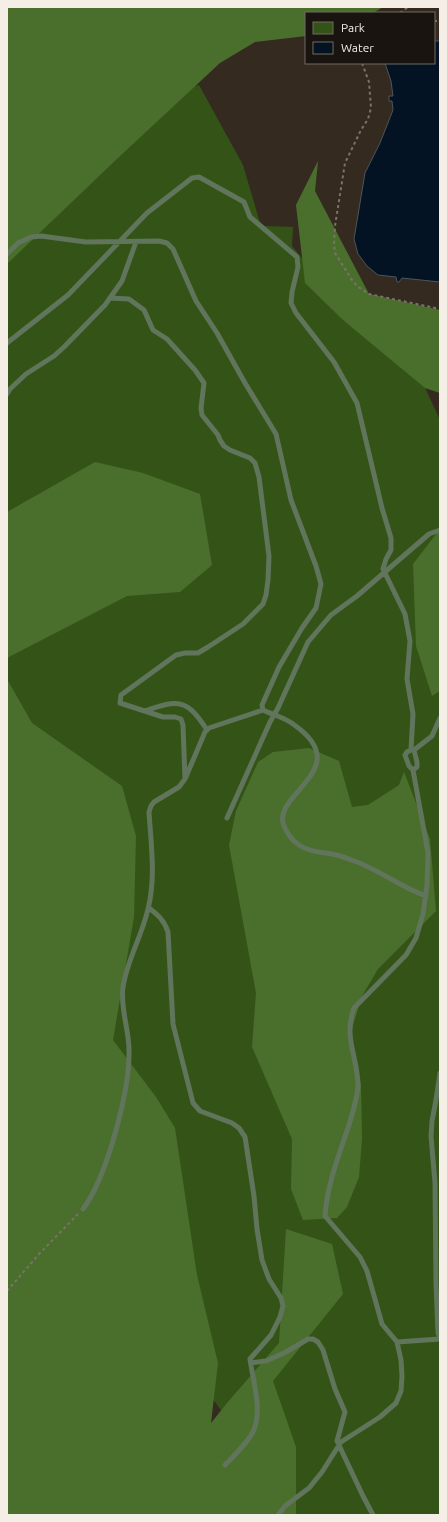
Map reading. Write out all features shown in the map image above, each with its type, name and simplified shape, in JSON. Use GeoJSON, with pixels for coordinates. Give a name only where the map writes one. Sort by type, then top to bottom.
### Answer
{"type":"FeatureCollection","features":[{"type":"Feature","properties":{"kind":"lane"},"geometry":{"type":"LineString","coordinates":[[7,343],[68,295],[147,213],[192,178],[199,178],[244,202],[250,216],[297,257],[298,267],[291,303],[296,313],[334,362],[356,403],[391,538],[391,550],[383,569],[405,614],[410,641],[407,679],[413,714],[412,750],[417,762],[417,767],[413,770]]}},
{"type":"Feature","properties":{"kind":"lane"},"geometry":{"type":"LineString","coordinates":[[7,254],[18,243],[30,237],[41,236],[86,242],[159,241],[167,243],[173,249],[196,301],[217,333],[244,383],[276,434],[291,500],[316,566],[321,584],[316,608],[302,628],[279,667],[264,699],[262,706],[263,710]]}},
{"type":"Feature","properties":{"kind":"lane"},"geometry":{"type":"LineString","coordinates":[[7,394],[10,389],[26,374],[54,356],[64,347],[105,305],[122,282],[136,242]]}},
{"type":"Feature","properties":{"kind":"lane"},"geometry":{"type":"LineString","coordinates":[[110,298],[129,299],[144,310],[153,330],[167,339],[195,370],[204,383],[201,408],[202,414],[218,435],[224,446],[250,458],[255,463],[262,494],[269,556],[268,580],[263,604],[254,615],[243,624],[208,647],[198,652],[176,655],[121,694],[120,703],[163,717],[175,716],[180,719],[184,725],[185,779]]}},
{"type":"Feature","properties":{"kind":"lane"},"geometry":{"type":"LineString","coordinates":[[227,818],[308,642],[331,615],[357,596],[428,534],[440,530]]}},
{"type":"Feature","properties":{"kind":"lane"},"geometry":{"type":"LineString","coordinates":[[145,711],[161,705],[182,703],[193,711],[207,730]]}},
{"type":"Feature","properties":{"kind":"lane"},"geometry":{"type":"LineString","coordinates":[[83,1209],[90,1200],[98,1182],[109,1151],[124,1096],[129,1064],[129,1050],[122,996],[126,972],[151,896],[152,863],[149,812],[154,802],[179,787],[185,779],[201,738],[209,728],[263,710],[288,721],[304,732],[313,744],[318,757],[315,770],[283,814],[283,825],[290,837],[299,845],[315,852],[338,855],[358,862],[414,892],[426,896]]}},
{"type":"Feature","properties":{"kind":"lane"},"geometry":{"type":"LineString","coordinates":[[278,1515],[285,1506],[309,1488],[322,1472],[341,1442],[380,1417],[396,1403],[401,1391],[401,1360],[397,1342],[382,1324],[371,1282],[360,1257],[325,1216],[326,1196],[354,1109],[358,1087],[356,1063],[350,1039],[350,1020],[354,1008],[406,955],[416,938],[423,914],[426,896],[428,853],[413,770],[405,759],[405,755],[407,752],[432,736],[440,718]]}},
{"type":"Feature","properties":{"kind":"lane"},"geometry":{"type":"LineString","coordinates":[[148,908],[159,916],[165,923],[168,932],[173,1024],[193,1103],[200,1111],[232,1123],[239,1128],[245,1137],[262,1260],[269,1279],[281,1298],[283,1306],[272,1335],[250,1358],[258,1412],[256,1424],[251,1436],[225,1465]]}},
{"type":"Feature","properties":{"kind":"lane"},"geometry":{"type":"LineString","coordinates":[[397,1342],[440,1338],[438,1333],[436,1283],[435,1174],[431,1136],[440,1073]]}},
{"type":"Feature","properties":{"kind":"lane"},"geometry":{"type":"LineString","coordinates":[[251,1363],[266,1361],[286,1352],[308,1339],[313,1339],[318,1342],[323,1350],[345,1412],[337,1441],[373,1515]]}},
{"type":"Feature","properties":{"kind":"path"},"geometry":{"type":"LineString","coordinates":[[362,64],[369,82],[371,108],[368,119],[345,163],[335,226],[335,253],[352,280],[357,286],[369,294],[440,309]]}},
{"type":"Feature","properties":{"kind":"path"},"geometry":{"type":"LineString","coordinates":[[7,1291],[40,1253],[83,1209]]}},
{"type":"Feature","properties":{"kind":"green space"},"geometry":{"type":"Polygon","coordinates":[[[7,7],[383,7],[375,12],[305,12],[305,36],[255,42],[220,63],[7,264],[7,7]]]}},
{"type":"Feature","properties":{"kind":"green space"},"geometry":{"type":"Polygon","coordinates":[[[199,85],[243,165],[260,223],[264,226],[293,227],[292,246],[307,264],[407,349],[440,420],[440,1515],[261,1515],[277,1485],[203,1386],[7,746],[7,205],[190,87],[199,85]]]}},
{"type":"Feature","properties":{"kind":"green space"},"geometry":{"type":"Polygon","coordinates":[[[318,161],[315,191],[369,294],[440,310],[440,393],[425,388],[343,320],[305,283],[296,205],[318,161]]]}},
{"type":"Feature","properties":{"kind":"green space"},"geometry":{"type":"Polygon","coordinates":[[[95,462],[143,473],[200,494],[212,565],[180,592],[127,596],[7,658],[7,512],[95,462]]]}},
{"type":"Feature","properties":{"kind":"green space"},"geometry":{"type":"Polygon","coordinates":[[[440,529],[440,691],[432,696],[416,646],[413,564],[440,529]]]}},
{"type":"Feature","properties":{"kind":"green space"},"geometry":{"type":"Polygon","coordinates":[[[7,679],[32,723],[122,786],[136,836],[134,917],[113,1040],[156,1097],[175,1128],[197,1275],[218,1363],[211,1423],[279,1343],[286,1229],[332,1244],[343,1294],[273,1381],[296,1447],[296,1515],[7,1515],[7,679]]]}},
{"type":"Feature","properties":{"kind":"green space"},"geometry":{"type":"Polygon","coordinates":[[[309,748],[339,761],[352,807],[368,805],[399,785],[404,772],[430,839],[436,911],[378,969],[362,996],[350,1035],[361,1085],[362,1139],[359,1177],[347,1207],[337,1218],[303,1220],[291,1189],[292,1139],[252,1047],[256,993],[229,845],[236,811],[258,762],[273,752],[309,748]]]}},
{"type":"Feature","properties":{"kind":"water"},"geometry":{"type":"Polygon","coordinates":[[[435,41],[440,41],[440,282],[402,278],[399,282],[397,282],[396,277],[378,275],[367,266],[358,254],[354,239],[365,173],[380,143],[393,110],[392,101],[389,101],[389,96],[393,96],[391,81],[385,64],[435,64],[435,41]]]}}]}
